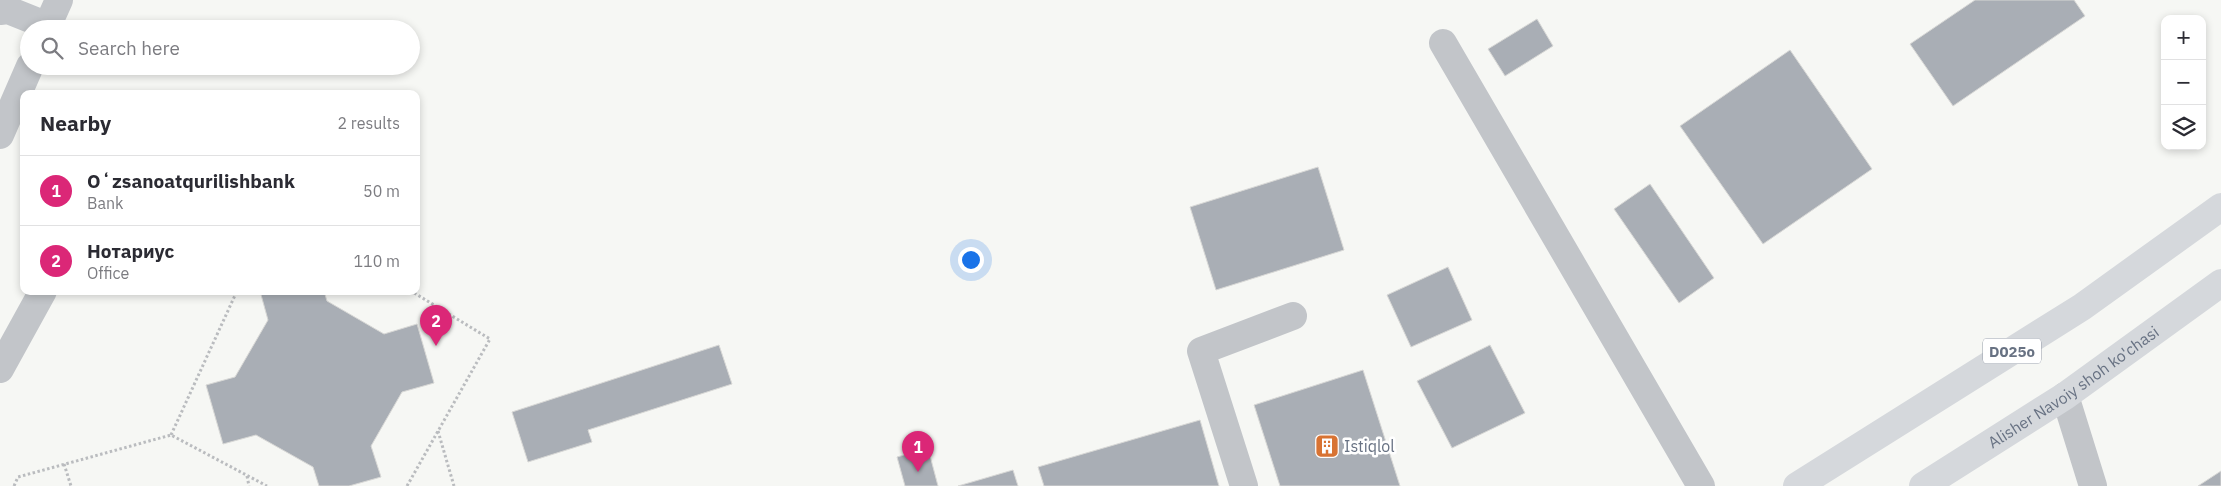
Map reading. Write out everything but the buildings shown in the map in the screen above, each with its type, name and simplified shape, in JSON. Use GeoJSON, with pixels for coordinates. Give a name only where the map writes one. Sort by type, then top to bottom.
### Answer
{"type":"FeatureCollection","features":[{"type":"Feature","properties":{"kind":"main road","name":"D025o"},"geometry":{"type":"LineString","coordinates":[[1797,486],[2082,307],[2221,207]]}},
{"type":"Feature","properties":{"kind":"main road","name":"Alisher Navoiy shoh ko'chasi"},"geometry":{"type":"LineString","coordinates":[[1923,486],[2065,396],[2221,283]]}},
{"type":"Feature","properties":{"kind":"street"},"geometry":{"type":"LineString","coordinates":[[50,20],[59,0]]}},
{"type":"Feature","properties":{"kind":"street"},"geometry":{"type":"LineString","coordinates":[[0,11],[8,10],[31,20]]}},
{"type":"Feature","properties":{"kind":"street"},"geometry":{"type":"LineString","coordinates":[[1444,43],[1701,486]]}},
{"type":"Feature","properties":{"kind":"street"},"geometry":{"type":"LineString","coordinates":[[0,135],[26,75]]}},
{"type":"Feature","properties":{"kind":"street"},"geometry":{"type":"LineString","coordinates":[[0,369],[41,295]]}},
{"type":"Feature","properties":{"kind":"street"},"geometry":{"type":"LineString","coordinates":[[1244,486],[1201,351],[1293,316]]}},
{"type":"Feature","properties":{"kind":"street"},"geometry":{"type":"LineString","coordinates":[[2065,396],[2093,486]]}},
{"type":"Feature","properties":{"kind":"path"},"geometry":{"type":"LineString","coordinates":[[171,435],[235,295]]}},
{"type":"Feature","properties":{"kind":"path"},"geometry":{"type":"LineString","coordinates":[[407,486],[490,340],[417,295]]}},
{"type":"Feature","properties":{"kind":"path"},"geometry":{"type":"LineString","coordinates":[[438,431],[454,486]]}},
{"type":"Feature","properties":{"kind":"path"},"geometry":{"type":"LineString","coordinates":[[14,486],[18,477],[171,435],[267,486]]}},
{"type":"Feature","properties":{"kind":"path"},"geometry":{"type":"LineString","coordinates":[[64,464],[71,486]]}},
{"type":"Feature","properties":{"kind":"path"},"geometry":{"type":"LineString","coordinates":[[246,475],[249,486]]}},
{"type":"Feature","properties":{"kind":"place","name":"Нотариус"},"geometry":{"type":"Point","coordinates":[436,346]}},
{"type":"Feature","properties":{"kind":"place","name":"Istiqlol"},"geometry":{"type":"Point","coordinates":[1327,446]}},
{"type":"Feature","properties":{"kind":"place","name":"Oʻzsanoatqurilishbank"},"geometry":{"type":"Point","coordinates":[918,472]}}]}
